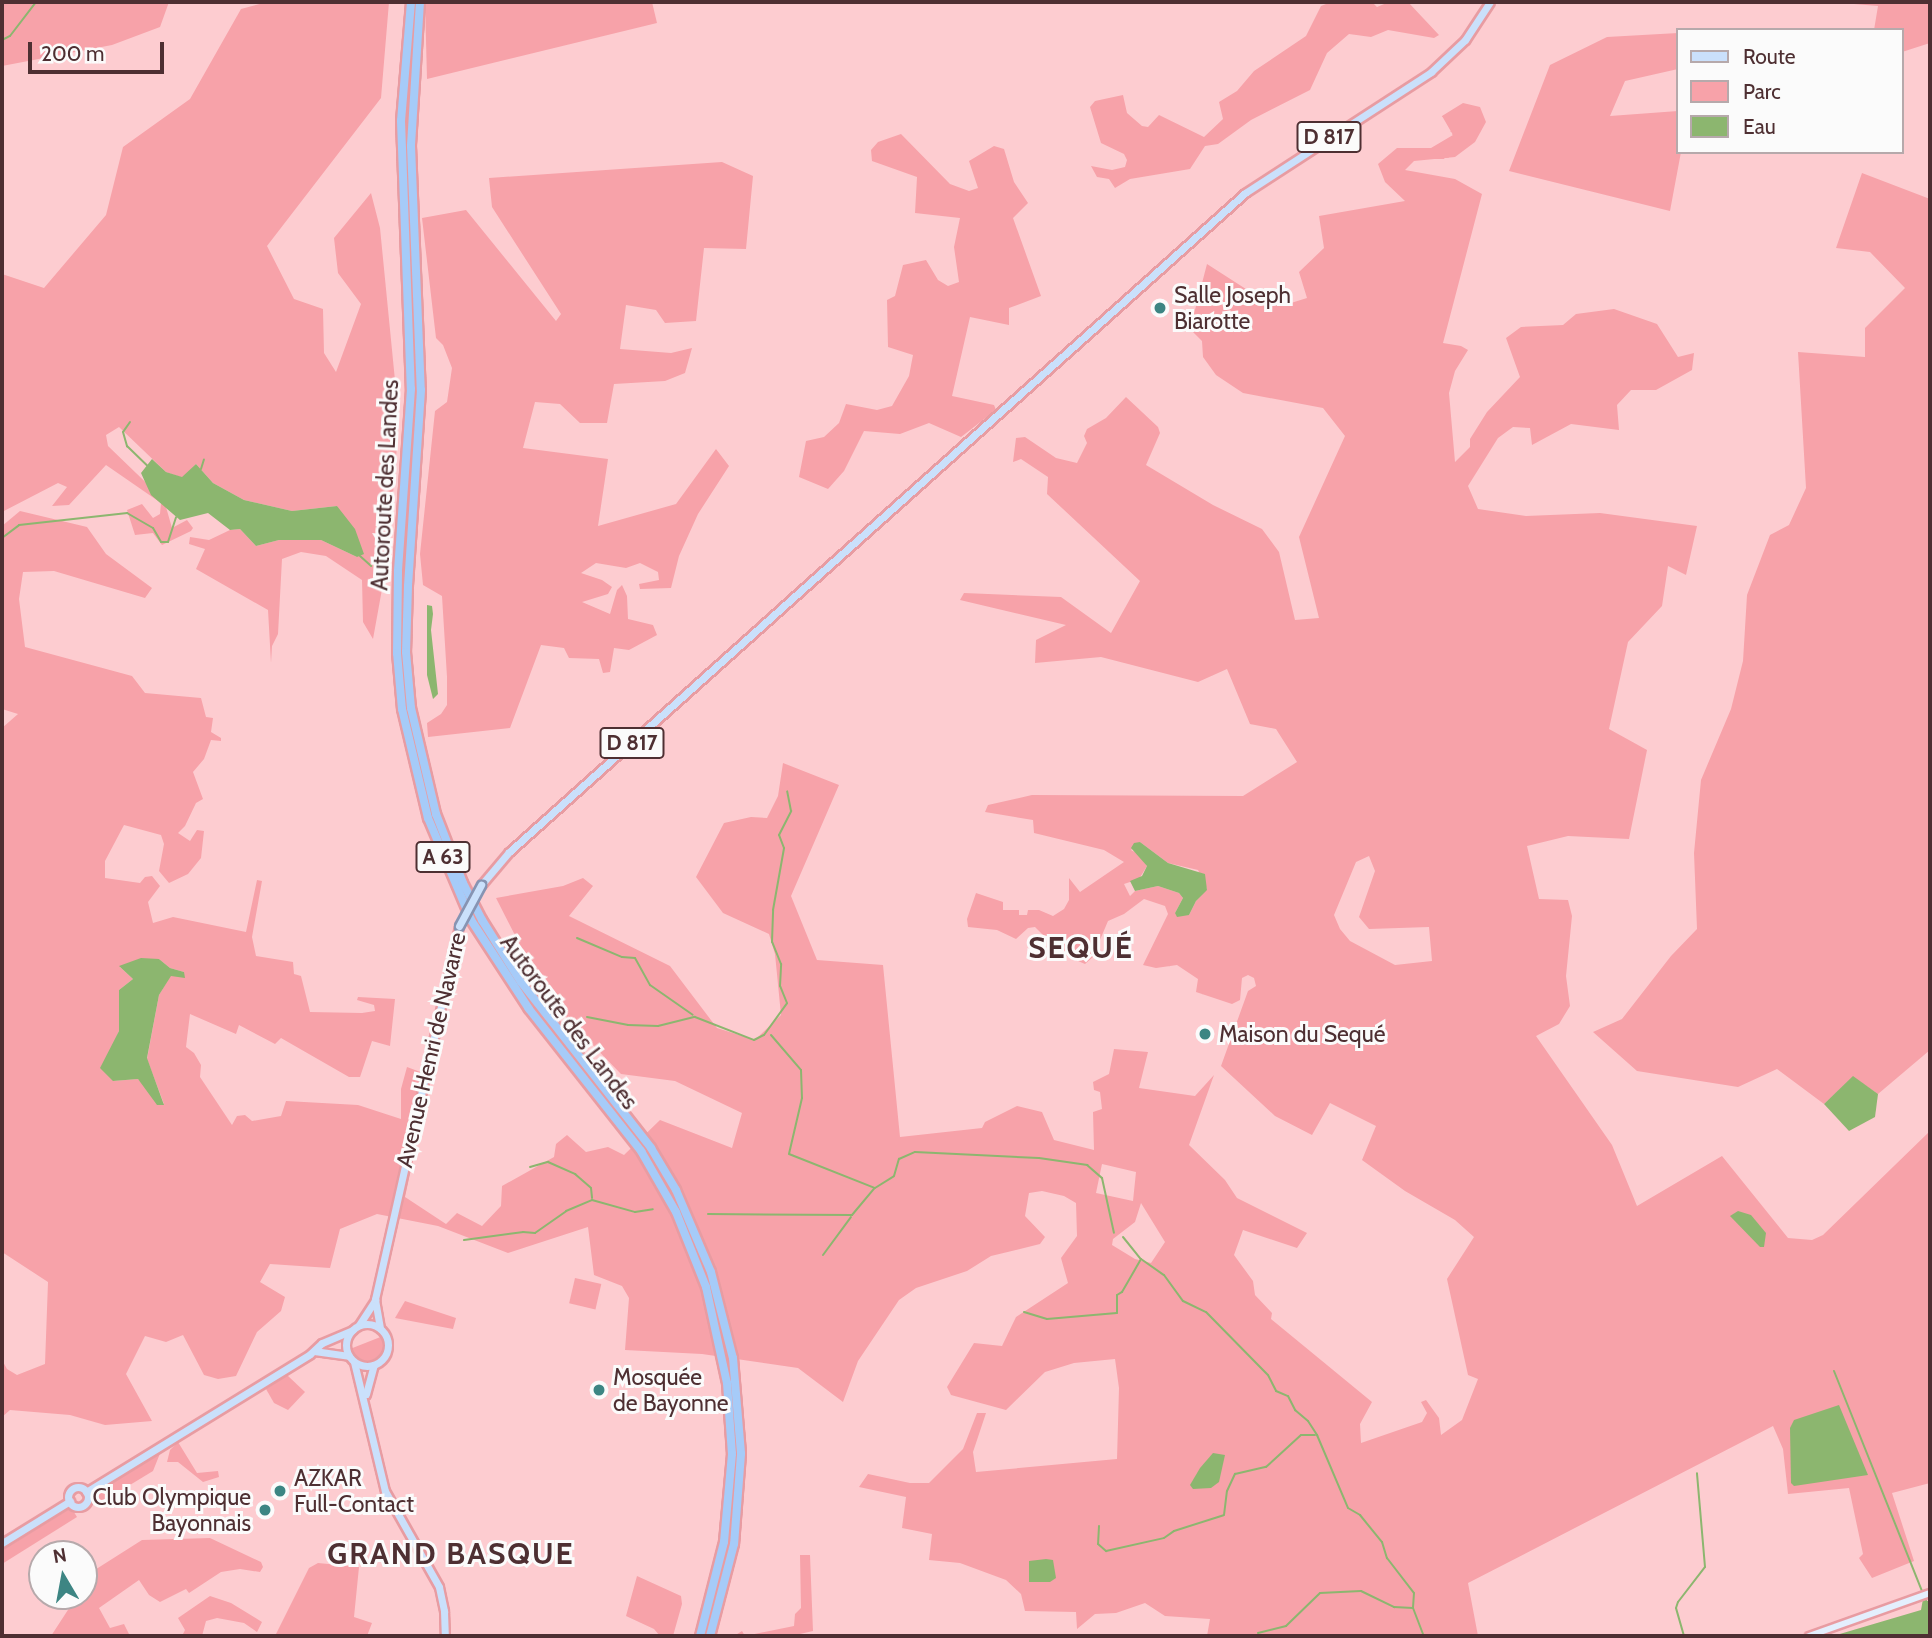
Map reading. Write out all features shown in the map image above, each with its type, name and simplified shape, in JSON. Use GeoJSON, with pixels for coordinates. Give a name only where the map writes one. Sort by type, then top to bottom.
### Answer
{"type":"FeatureCollection","features":[{"type":"Feature","properties":{"kind":"highway","name":"Autoroute des Landes"},"geometry":{"type":"LineString","coordinates":[[411,2],[401,121],[411,389],[398,572],[397,653],[402,709],[428,818],[471,920],[522,999],[641,1151],[676,1212],[706,1287],[727,1383],[732,1454],[724,1542],[700,1636]]}},
{"type":"Feature","properties":{"kind":"highway","name":"Autoroute des Landes"},"geometry":{"type":"LineString","coordinates":[[420,2],[411,146],[421,390],[408,586],[406,652],[411,708],[436,814],[463,883],[521,982],[651,1148],[684,1207],[715,1283],[735,1369],[741,1454],[733,1544],[710,1636]]}},
{"type":"Feature","properties":{"kind":"main road","name":"Avenue Henri de Navarre"},"geometry":{"type":"LineString","coordinates":[[356,1327],[375,1299],[459,926],[481,886],[509,852],[1245,193],[1443,62],[1465,40],[1490,2]]}},
{"type":"Feature","properties":{"kind":"main road","name":"Avenue Henri de Navarre"},"geometry":{"type":"LineString","coordinates":[[375,1299],[380,1328]]}},
{"type":"Feature","properties":{"kind":"main road"},"geometry":{"type":"LineString","coordinates":[[356,1327],[346,1340],[365,1399],[375,1462],[384,1491],[439,1587],[445,1636]]}},
{"type":"Feature","properties":{"kind":"main road"},"geometry":{"type":"LineString","coordinates":[[86,1492],[313,1352],[322,1343],[356,1327],[380,1328],[388,1339],[388,1348],[384,1357],[374,1365],[365,1399]]}},
{"type":"Feature","properties":{"kind":"main road"},"geometry":{"type":"LineString","coordinates":[[313,1352],[374,1365]]}},
{"type":"Feature","properties":{"kind":"main road"},"geometry":{"type":"LineString","coordinates":[[79,1486],[86,1492],[87,1502],[75,1507],[70,1502],[69,1492],[79,1486]]}},
{"type":"Feature","properties":{"kind":"main road"},"geometry":{"type":"LineString","coordinates":[[2,1543],[70,1502]]}},
{"type":"Feature","properties":{"kind":"main road"},"geometry":{"type":"LineString","coordinates":[[1809,1636],[1930,1593]]}},
{"type":"Feature","properties":{"kind":"green space"},"geometry":{"type":"Polygon","coordinates":[[[2,2],[169,2],[160,27],[112,45],[2,66],[2,2]]]}},
{"type":"Feature","properties":{"kind":"green space"},"geometry":{"type":"Polygon","coordinates":[[[267,2],[389,2],[381,98],[267,246],[294,299],[323,309],[324,353],[336,372],[361,304],[338,273],[334,238],[371,193],[380,228],[399,421],[388,556],[373,639],[363,622],[362,580],[326,556],[301,552],[282,559],[278,634],[272,646],[271,663],[268,610],[196,569],[205,549],[189,544],[190,537],[209,540],[230,530],[240,529],[256,546],[279,540],[321,540],[357,557],[337,506],[292,511],[244,500],[213,483],[196,464],[183,478],[166,472],[119,427],[106,435],[108,446],[164,500],[172,528],[187,520],[193,528],[191,531],[162,545],[153,533],[135,535],[127,510],[142,504],[153,518],[160,514],[161,503],[106,465],[69,505],[52,506],[67,487],[58,483],[2,512],[2,274],[44,288],[106,215],[123,147],[190,99],[241,9],[267,2]]]}},
{"type":"Feature","properties":{"kind":"green space"},"geometry":{"type":"Polygon","coordinates":[[[425,2],[652,2],[657,23],[427,79],[425,2]]]}},
{"type":"Feature","properties":{"kind":"green space"},"geometry":{"type":"Polygon","coordinates":[[[1331,2],[1372,2],[1377,7],[1389,2],[1408,2],[1439,35],[1434,38],[1388,30],[1371,37],[1349,34],[1327,53],[1310,90],[1251,120],[1218,144],[1205,146],[1190,169],[1130,179],[1115,188],[1109,179],[1097,177],[1091,166],[1112,170],[1125,167],[1127,160],[1124,154],[1101,143],[1090,107],[1095,101],[1123,95],[1127,113],[1142,126],[1148,127],[1159,115],[1204,137],[1223,119],[1219,102],[1237,91],[1254,71],[1306,36],[1321,6],[1331,2]]]}},
{"type":"Feature","properties":{"kind":"green space"},"geometry":{"type":"Polygon","coordinates":[[[1930,2],[1930,43],[1904,51],[1904,28],[1874,28],[1878,6],[1854,4],[1930,2]]]}},
{"type":"Feature","properties":{"kind":"green space"},"geometry":{"type":"Polygon","coordinates":[[[1676,33],[1676,69],[1625,81],[1610,116],[1676,111],[1676,154],[1681,154],[1670,211],[1509,171],[1550,65],[1607,37],[1676,33]]]}},
{"type":"Feature","properties":{"kind":"green space"},"geometry":{"type":"Polygon","coordinates":[[[1463,103],[1480,107],[1486,122],[1475,142],[1455,157],[1414,161],[1405,170],[1455,179],[1482,194],[1443,343],[1468,350],[1455,371],[1449,393],[1455,462],[1470,447],[1470,439],[1487,412],[1520,377],[1506,338],[1521,327],[1563,325],[1576,314],[1614,309],[1657,324],[1678,357],[1694,353],[1692,370],[1656,390],[1631,390],[1617,405],[1619,430],[1571,424],[1532,445],[1530,428],[1513,427],[1498,438],[1468,486],[1478,509],[1526,516],[1600,513],[1697,526],[1686,575],[1668,566],[1662,606],[1628,642],[1609,729],[1647,750],[1629,839],[1568,836],[1527,846],[1539,899],[1568,900],[1572,916],[1566,976],[1570,1006],[1559,1024],[1536,1036],[1612,1145],[1637,1206],[1722,1156],[1788,1238],[1812,1240],[1823,1235],[1930,1131],[1930,1483],[1892,1493],[1914,1561],[1872,1578],[1859,1558],[1863,1554],[1849,1488],[1788,1494],[1783,1449],[1773,1426],[1468,1583],[1478,1636],[1207,1636],[1210,1619],[1165,1616],[1145,1603],[1116,1613],[1095,1614],[1077,1629],[1076,1612],[1025,1611],[1021,1594],[1006,1580],[960,1563],[929,1560],[932,1534],[902,1528],[906,1497],[859,1487],[868,1474],[910,1483],[929,1483],[963,1449],[977,1413],[986,1413],[973,1452],[976,1472],[1117,1459],[1119,1388],[1115,1359],[1074,1363],[1045,1372],[1006,1410],[951,1395],[947,1387],[974,1343],[1002,1346],[1016,1317],[1068,1283],[1061,1258],[1077,1236],[1076,1203],[1064,1196],[1042,1191],[1029,1193],[1025,1216],[1045,1237],[1040,1244],[991,1256],[967,1271],[916,1288],[899,1300],[858,1361],[843,1402],[798,1368],[702,1354],[625,1350],[629,1298],[622,1286],[594,1275],[588,1227],[508,1253],[438,1226],[377,1214],[340,1229],[330,1268],[270,1264],[260,1282],[285,1297],[281,1311],[257,1332],[236,1376],[218,1379],[204,1375],[183,1335],[166,1342],[145,1336],[126,1374],[152,1421],[105,1425],[70,1415],[10,1410],[2,1417],[2,1360],[7,1369],[17,1375],[45,1364],[48,1282],[2,1252],[2,728],[18,714],[2,709],[2,526],[20,511],[87,527],[106,554],[152,588],[145,598],[54,571],[23,572],[19,599],[25,647],[132,676],[145,693],[201,698],[206,717],[213,718],[211,732],[221,738],[221,741],[211,740],[204,759],[193,772],[203,799],[196,803],[185,826],[178,833],[190,841],[197,830],[204,831],[201,858],[188,874],[169,883],[159,871],[164,844],[161,835],[124,825],[105,861],[105,878],[140,883],[145,877],[152,876],[160,886],[148,902],[153,923],[173,917],[246,932],[257,880],[262,881],[252,937],[256,956],[293,962],[294,974],[301,976],[310,1012],[362,1013],[375,1011],[374,1005],[357,1000],[358,997],[395,999],[390,1046],[372,1041],[360,1077],[349,1077],[281,1038],[275,1044],[239,1025],[236,1034],[190,1014],[186,1047],[194,1053],[201,1065],[200,1077],[232,1125],[237,1116],[245,1115],[252,1121],[281,1116],[286,1101],[358,1105],[401,1119],[401,1089],[407,1067],[431,1076],[405,1197],[446,1224],[457,1213],[482,1226],[501,1206],[502,1186],[554,1157],[556,1144],[567,1135],[586,1152],[608,1147],[624,1155],[660,1120],[732,1148],[742,1113],[675,1081],[621,1074],[547,998],[496,898],[563,886],[583,878],[593,886],[569,916],[670,966],[717,1028],[755,1040],[781,1015],[775,954],[769,934],[723,913],[696,877],[724,823],[751,817],[767,818],[778,796],[783,763],[839,785],[791,896],[817,960],[883,965],[900,1137],[982,1128],[985,1122],[1017,1106],[1042,1112],[1054,1140],[1094,1150],[1093,1112],[1102,1109],[1100,1092],[1094,1090],[1093,1082],[1109,1074],[1114,1049],[1148,1052],[1139,1088],[1195,1096],[1214,1075],[1189,1145],[1225,1180],[1237,1198],[1307,1233],[1297,1248],[1243,1230],[1234,1255],[1253,1281],[1255,1295],[1272,1313],[1271,1319],[1372,1402],[1360,1424],[1361,1443],[1422,1422],[1427,1413],[1421,1402],[1426,1400],[1439,1418],[1441,1435],[1462,1420],[1478,1379],[1468,1375],[1447,1279],[1474,1237],[1455,1220],[1405,1191],[1362,1160],[1376,1126],[1330,1103],[1312,1135],[1275,1116],[1221,1066],[1248,991],[1256,986],[1254,978],[1248,975],[1242,978],[1240,1000],[1232,1004],[1196,992],[1198,979],[1177,965],[1156,968],[1143,965],[1168,914],[1165,906],[1144,899],[1124,914],[1108,921],[1097,947],[1101,950],[1085,964],[1062,954],[1035,927],[1028,928],[1016,939],[997,930],[968,927],[967,919],[976,893],[1003,902],[1003,910],[1019,910],[1019,915],[1027,915],[1028,910],[1039,910],[1053,916],[1064,909],[1069,900],[1069,878],[1080,892],[1124,862],[1104,850],[1034,833],[1033,820],[985,812],[988,805],[1032,795],[1243,796],[1297,762],[1276,729],[1250,724],[1227,669],[1198,682],[1101,657],[1035,663],[1036,640],[1066,625],[960,600],[964,593],[1061,597],[1111,633],[1140,581],[1047,494],[1048,477],[1021,459],[1013,462],[1016,438],[1025,437],[1056,458],[1077,463],[1087,443],[1084,436],[1087,429],[1106,418],[1126,397],[1158,427],[1160,433],[1146,465],[1213,505],[1262,529],[1279,552],[1295,620],[1319,618],[1299,537],[1345,436],[1323,408],[1243,393],[1216,375],[1203,357],[1202,341],[1190,329],[1207,264],[1263,300],[1291,303],[1307,298],[1299,272],[1324,248],[1319,216],[1405,201],[1385,182],[1378,164],[1397,148],[1431,148],[1453,135],[1442,116],[1463,103]],[[1140,842],[1131,850],[1140,855],[1147,866],[1139,879],[1124,884],[1130,896],[1135,891],[1158,886],[1179,893],[1183,898],[1175,913],[1189,915],[1196,901],[1207,889],[1198,870],[1168,863],[1140,842]],[[1369,856],[1356,862],[1334,915],[1340,929],[1350,941],[1395,965],[1432,961],[1429,927],[1369,929],[1359,917],[1375,871],[1369,856]],[[159,959],[120,967],[133,979],[119,990],[119,1031],[110,1052],[113,1081],[138,1079],[164,1104],[147,1059],[159,995],[171,975],[184,972],[170,968],[159,959]],[[1102,1164],[1096,1193],[1133,1201],[1136,1172],[1102,1164]],[[1141,1203],[1135,1222],[1113,1239],[1112,1245],[1135,1259],[1151,1263],[1165,1242],[1141,1203]]]}},
{"type":"Feature","properties":{"kind":"green space"},"geometry":{"type":"Polygon","coordinates":[[[901,134],[950,184],[969,191],[978,188],[969,161],[994,146],[1004,149],[1014,182],[1028,203],[1013,218],[1041,296],[1009,308],[1009,325],[970,317],[952,396],[994,405],[996,410],[961,437],[929,423],[900,434],[864,431],[844,471],[828,489],[799,477],[806,441],[824,437],[839,423],[846,404],[877,410],[892,406],[909,376],[913,355],[888,347],[887,300],[895,296],[903,265],[926,260],[938,280],[948,286],[959,282],[954,247],[960,218],[915,213],[917,177],[872,161],[871,150],[878,142],[901,134]]]}},
{"type":"Feature","properties":{"kind":"green space"},"geometry":{"type":"Polygon","coordinates":[[[722,162],[753,176],[746,249],[704,248],[696,321],[665,323],[656,310],[626,305],[620,349],[671,353],[692,348],[685,373],[665,381],[614,384],[607,423],[580,423],[560,404],[535,402],[523,448],[608,459],[598,526],[676,504],[716,449],[729,466],[698,514],[679,556],[671,588],[640,589],[639,584],[659,580],[658,572],[640,563],[626,568],[596,563],[581,573],[602,580],[612,587],[608,594],[582,602],[610,614],[617,590],[622,585],[627,596],[628,619],[653,625],[657,635],[629,650],[614,648],[610,672],[603,673],[599,659],[569,658],[564,648],[541,645],[510,728],[428,737],[427,723],[441,714],[447,705],[447,677],[442,596],[423,585],[420,554],[435,411],[447,402],[452,368],[443,345],[436,338],[422,218],[466,210],[556,321],[561,314],[492,207],[489,178],[722,162]]]}},
{"type":"Feature","properties":{"kind":"green space"},"geometry":{"type":"Polygon","coordinates":[[[1862,173],[1930,199],[1930,1050],[1878,1094],[1853,1077],[1824,1104],[1777,1069],[1738,1087],[1637,1071],[1593,1032],[1622,1019],[1671,956],[1697,929],[1694,853],[1701,780],[1731,709],[1743,661],[1747,595],[1770,535],[1789,525],[1806,488],[1798,352],[1865,357],[1865,328],[1905,288],[1870,252],[1836,248],[1862,173]]]}},
{"type":"Feature","properties":{"kind":"green space"},"geometry":{"type":"Polygon","coordinates":[[[575,1278],[601,1284],[595,1309],[569,1303],[575,1278]]]}},
{"type":"Feature","properties":{"kind":"green space"},"geometry":{"type":"Polygon","coordinates":[[[405,1301],[456,1318],[453,1329],[395,1318],[405,1301]]]}},
{"type":"Feature","properties":{"kind":"green space"},"geometry":{"type":"Polygon","coordinates":[[[383,1336],[385,1349],[378,1360],[363,1362],[351,1353],[350,1349],[383,1336]]]}},
{"type":"Feature","properties":{"kind":"green space"},"geometry":{"type":"Polygon","coordinates":[[[287,1375],[305,1392],[288,1410],[274,1403],[266,1389],[287,1375]]]}},
{"type":"Feature","properties":{"kind":"green space"},"geometry":{"type":"Polygon","coordinates":[[[178,1442],[197,1473],[218,1471],[219,1477],[203,1482],[178,1462],[167,1462],[170,1450],[178,1442]]]}},
{"type":"Feature","properties":{"kind":"green space"},"geometry":{"type":"Polygon","coordinates":[[[161,1451],[153,1471],[97,1505],[93,1497],[96,1491],[161,1451]]]}},
{"type":"Feature","properties":{"kind":"green space"},"geometry":{"type":"Polygon","coordinates":[[[64,1509],[72,1509],[77,1517],[40,1540],[28,1540],[28,1548],[2,1564],[2,1546],[64,1509]]]}},
{"type":"Feature","properties":{"kind":"green space"},"geometry":{"type":"Polygon","coordinates":[[[210,1538],[261,1562],[263,1567],[260,1572],[240,1569],[221,1572],[189,1593],[186,1589],[160,1602],[149,1595],[139,1580],[99,1608],[110,1628],[124,1624],[130,1636],[51,1636],[68,1610],[98,1610],[98,1568],[142,1540],[210,1538]]]}},
{"type":"Feature","properties":{"kind":"green space"},"geometry":{"type":"Polygon","coordinates":[[[800,1555],[810,1555],[813,1631],[791,1636],[745,1636],[794,1626],[795,1614],[801,1608],[800,1555]]]}},
{"type":"Feature","properties":{"kind":"green space"},"geometry":{"type":"Polygon","coordinates":[[[318,1563],[359,1567],[354,1617],[372,1623],[367,1636],[275,1636],[309,1568],[318,1563]]]}},
{"type":"Feature","properties":{"kind":"green space"},"geometry":{"type":"Polygon","coordinates":[[[637,1576],[681,1596],[682,1604],[673,1636],[660,1636],[654,1629],[626,1616],[637,1576]]]}},
{"type":"Feature","properties":{"kind":"green space"},"geometry":{"type":"Polygon","coordinates":[[[210,1596],[231,1603],[262,1622],[257,1632],[244,1623],[217,1618],[206,1621],[202,1636],[182,1636],[185,1630],[178,1618],[210,1596]]]}},
{"type":"Feature","properties":{"kind":"water"},"geometry":{"type":"Polygon","coordinates":[[[152,459],[166,472],[182,477],[196,464],[213,483],[244,500],[292,511],[337,506],[355,529],[364,554],[357,557],[321,540],[279,540],[256,546],[240,529],[230,530],[208,513],[180,520],[151,495],[141,473],[152,459]]]}},
{"type":"Feature","properties":{"kind":"water"},"geometry":{"type":"Polygon","coordinates":[[[427,605],[432,606],[433,614],[431,630],[438,694],[433,699],[427,675],[427,605]]]}},
{"type":"Feature","properties":{"kind":"water"},"geometry":{"type":"Polygon","coordinates":[[[1140,842],[1168,863],[1205,874],[1207,890],[1196,901],[1189,915],[1177,917],[1175,913],[1183,898],[1179,893],[1158,886],[1135,891],[1130,881],[1142,876],[1147,866],[1131,848],[1134,843],[1140,842]]]}},
{"type":"Feature","properties":{"kind":"water"},"geometry":{"type":"Polygon","coordinates":[[[141,958],[159,959],[170,968],[184,972],[185,978],[171,976],[159,995],[147,1058],[164,1105],[157,1105],[138,1079],[113,1081],[100,1068],[119,1031],[119,990],[133,979],[119,966],[141,958]]]}},
{"type":"Feature","properties":{"kind":"water"},"geometry":{"type":"Polygon","coordinates":[[[1853,1076],[1878,1094],[1875,1117],[1849,1131],[1824,1104],[1853,1076]]]}},
{"type":"Feature","properties":{"kind":"water"},"geometry":{"type":"Polygon","coordinates":[[[1738,1211],[1751,1215],[1766,1233],[1764,1247],[1760,1247],[1730,1216],[1738,1211]]]}},
{"type":"Feature","properties":{"kind":"water"},"geometry":{"type":"Polygon","coordinates":[[[1839,1405],[1868,1475],[1794,1486],[1791,1483],[1790,1428],[1794,1420],[1839,1405]]]}},
{"type":"Feature","properties":{"kind":"water"},"geometry":{"type":"Polygon","coordinates":[[[1213,1453],[1225,1455],[1219,1482],[1211,1488],[1193,1489],[1190,1485],[1213,1453]]]}},
{"type":"Feature","properties":{"kind":"water"},"geometry":{"type":"Polygon","coordinates":[[[1053,1560],[1056,1578],[1050,1582],[1029,1582],[1029,1561],[1053,1560]]]}},
{"type":"Feature","properties":{"kind":"water"},"geometry":{"type":"Polygon","coordinates":[[[1923,1599],[1930,1602],[1930,1636],[1833,1636],[1921,1610],[1923,1599]]]}},
{"type":"Feature","properties":{"kind":"waterway"},"geometry":{"type":"LineString","coordinates":[[2,40],[10,36],[36,2]]}},
{"type":"Feature","properties":{"kind":"waterway"},"geometry":{"type":"LineString","coordinates":[[130,422],[123,432],[127,446],[147,465]]}},
{"type":"Feature","properties":{"kind":"waterway"},"geometry":{"type":"LineString","coordinates":[[201,469],[204,459]]}},
{"type":"Feature","properties":{"kind":"waterway"},"geometry":{"type":"LineString","coordinates":[[2,538],[19,525],[127,513],[153,528],[161,542],[168,542],[176,517]]}},
{"type":"Feature","properties":{"kind":"waterway"},"geometry":{"type":"LineString","coordinates":[[360,556],[371,566]]}},
{"type":"Feature","properties":{"kind":"waterway"},"geometry":{"type":"LineString","coordinates":[[587,1017],[628,1025],[658,1026],[695,1017],[754,1040],[764,1035],[787,1003],[780,986],[781,964],[772,942],[773,910],[784,848],[779,835],[791,811],[787,791]]}},
{"type":"Feature","properties":{"kind":"waterway"},"geometry":{"type":"LineString","coordinates":[[577,938],[622,957],[635,958],[650,985],[693,1015]]}},
{"type":"Feature","properties":{"kind":"waterway"},"geometry":{"type":"LineString","coordinates":[[771,1035],[801,1070],[802,1098],[789,1154],[875,1188],[894,1176],[899,1159],[915,1152],[1039,1158],[1087,1165],[1102,1178],[1114,1233]]}},
{"type":"Feature","properties":{"kind":"waterway"},"geometry":{"type":"LineString","coordinates":[[530,1167],[548,1162],[575,1174],[591,1188],[592,1198]]}},
{"type":"Feature","properties":{"kind":"waterway"},"geometry":{"type":"LineString","coordinates":[[708,1214],[852,1215],[875,1188]]}},
{"type":"Feature","properties":{"kind":"waterway"},"geometry":{"type":"LineString","coordinates":[[464,1240],[523,1232],[535,1233],[566,1211],[592,1200],[635,1212],[653,1209]]}},
{"type":"Feature","properties":{"kind":"waterway"},"geometry":{"type":"LineString","coordinates":[[823,1255],[851,1217]]}},
{"type":"Feature","properties":{"kind":"waterway"},"geometry":{"type":"LineString","coordinates":[[1123,1237],[1141,1259],[1164,1275],[1183,1301],[1206,1312],[1268,1375],[1276,1391],[1288,1396],[1295,1410],[1308,1421],[1317,1435],[1348,1508],[1360,1515],[1382,1542],[1387,1558],[1414,1593],[1413,1608],[1424,1636]]}},
{"type":"Feature","properties":{"kind":"waterway"},"geometry":{"type":"LineString","coordinates":[[1024,1312],[1047,1319],[1117,1313],[1117,1295],[1122,1292],[1141,1259]]}},
{"type":"Feature","properties":{"kind":"waterway"},"geometry":{"type":"LineString","coordinates":[[1834,1371],[1926,1601]]}},
{"type":"Feature","properties":{"kind":"waterway"},"geometry":{"type":"LineString","coordinates":[[1099,1526],[1098,1544],[1106,1551],[1164,1538],[1174,1531],[1224,1515],[1227,1491],[1235,1474],[1266,1467],[1301,1435],[1315,1435]]}},
{"type":"Feature","properties":{"kind":"waterway"},"geometry":{"type":"LineString","coordinates":[[1684,1636],[1676,1608],[1705,1567],[1697,1473]]}},
{"type":"Feature","properties":{"kind":"waterway"},"geometry":{"type":"LineString","coordinates":[[1258,1633],[1286,1626],[1320,1593],[1361,1591],[1394,1607],[1413,1608]]}},
{"type":"Feature","properties":{"kind":"place","name":"Salle Joseph Biarotte"},"geometry":{"type":"Point","coordinates":[1160,308]}},
{"type":"Feature","properties":{"kind":"place","name":"Maison du Sequé"},"geometry":{"type":"Point","coordinates":[1205,1034]}},
{"type":"Feature","properties":{"kind":"place","name":"Mosquée de Bayonne"},"geometry":{"type":"Point","coordinates":[599,1390]}},
{"type":"Feature","properties":{"kind":"place","name":"AZKAR Full-Contact"},"geometry":{"type":"Point","coordinates":[280,1491]}},
{"type":"Feature","properties":{"kind":"place","name":"Club Olympique Bayonnais"},"geometry":{"type":"Point","coordinates":[265,1510]}},
{"type":"Feature","properties":{"kind":"district","name":"SEQUÉ"},"geometry":{"type":"Point","coordinates":[1081,948]}},
{"type":"Feature","properties":{"kind":"district","name":"GRAND BASQUE"},"geometry":{"type":"Point","coordinates":[451,1554]}}]}
